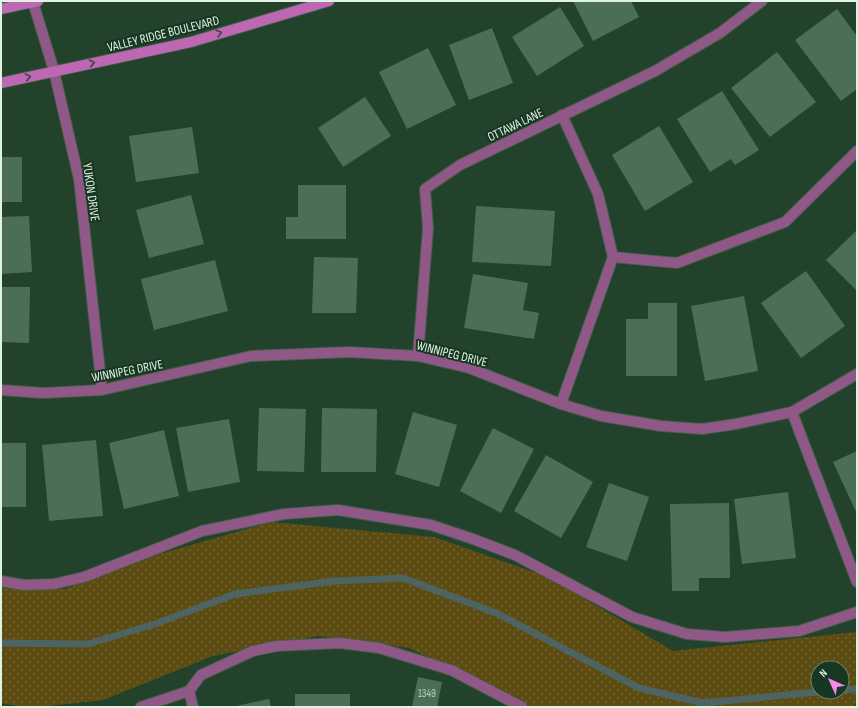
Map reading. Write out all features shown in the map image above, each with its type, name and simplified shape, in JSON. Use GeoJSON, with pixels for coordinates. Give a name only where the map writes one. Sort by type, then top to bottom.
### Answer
{"type":"FeatureCollection","features":[{"type":"Feature","properties":{"kind":"main road"},"geometry":{"type":"LineString","coordinates":[[1,9],[35,1]]}},
{"type":"Feature","properties":{"kind":"main road","name":"VALLEY RIDGE BOULEVARD"},"geometry":{"type":"LineString","coordinates":[[1,83],[191,42],[329,1]]}},
{"type":"Feature","properties":{"kind":"street","name":"YUKON DRIVE"},"geometry":{"type":"LineString","coordinates":[[35,1],[54,71],[79,179],[102,390]]}},
{"type":"Feature","properties":{"kind":"street","name":"OTTAWA LANE"},"geometry":{"type":"LineString","coordinates":[[418,356],[428,228],[425,189],[460,165],[655,71],[720,33],[762,1]]}},
{"type":"Feature","properties":{"kind":"street"},"geometry":{"type":"LineString","coordinates":[[561,404],[613,257],[598,194],[562,116]]}},
{"type":"Feature","properties":{"kind":"street"},"geometry":{"type":"LineString","coordinates":[[613,257],[676,263],[786,222],[857,151]]}},
{"type":"Feature","properties":{"kind":"street","name":"WINNIPEG DRIVE"},"geometry":{"type":"LineString","coordinates":[[1,390],[43,393],[102,390],[251,356],[349,352],[418,356],[469,368],[561,404],[601,416],[661,426],[702,429],[736,424],[792,412],[857,374]]}},
{"type":"Feature","properties":{"kind":"street"},"geometry":{"type":"LineString","coordinates":[[792,412],[857,582]]}},
{"type":"Feature","properties":{"kind":"street"},"geometry":{"type":"LineString","coordinates":[[1,581],[24,585],[54,584],[84,577],[202,531],[284,514],[338,510],[384,516],[431,525],[473,539],[515,555],[632,617],[687,634],[725,637],[799,631],[857,612]]}},
{"type":"Feature","properties":{"kind":"street"},"geometry":{"type":"LineString","coordinates":[[142,707],[189,691],[202,675],[253,651],[276,646],[340,643],[379,648],[451,670],[522,707]]}},
{"type":"Feature","properties":{"kind":"street"},"geometry":{"type":"LineString","coordinates":[[189,691],[194,707]]}},
{"type":"Feature","properties":{"kind":"shaded area"},"geometry":{"type":"Polygon","coordinates":[[[271,522],[434,537],[548,577],[673,651],[857,632],[857,700],[854,707],[531,707],[409,648],[318,636],[213,656],[103,700],[40,707],[23,707],[1,703],[1,588],[64,589],[160,554],[271,522]]]}},
{"type":"Feature","properties":{"kind":"building"},"geometry":{"type":"Polygon","coordinates":[[[573,1],[631,1],[639,17],[593,41],[573,1]]]}},
{"type":"Feature","properties":{"kind":"building"},"geometry":{"type":"Polygon","coordinates":[[[560,7],[584,46],[537,76],[512,37],[560,7]]]}},
{"type":"Feature","properties":{"kind":"building"},"geometry":{"type":"Polygon","coordinates":[[[837,9],[857,36],[857,89],[841,101],[795,40],[837,9]]]}},
{"type":"Feature","properties":{"kind":"building"},"geometry":{"type":"Polygon","coordinates":[[[492,28],[513,83],[469,100],[449,45],[492,28]]]}},
{"type":"Feature","properties":{"kind":"building"},"geometry":{"type":"Polygon","coordinates":[[[428,48],[456,105],[407,129],[379,72],[428,48]]]}},
{"type":"Feature","properties":{"kind":"building"},"geometry":{"type":"Polygon","coordinates":[[[777,52],[816,102],[770,137],[731,88],[777,52]]]}},
{"type":"Feature","properties":{"kind":"building"},"geometry":{"type":"Polygon","coordinates":[[[722,91],[759,150],[735,165],[731,159],[710,172],[677,119],[722,91]]]}},
{"type":"Feature","properties":{"kind":"building"},"geometry":{"type":"Polygon","coordinates":[[[365,97],[391,136],[343,167],[318,128],[365,97]]]}},
{"type":"Feature","properties":{"kind":"building"},"geometry":{"type":"Polygon","coordinates":[[[659,126],[693,182],[645,211],[612,155],[659,126]]]}},
{"type":"Feature","properties":{"kind":"building"},"geometry":{"type":"Polygon","coordinates":[[[192,127],[199,173],[136,182],[129,136],[192,127]]]}},
{"type":"Feature","properties":{"kind":"building"},"geometry":{"type":"Polygon","coordinates":[[[1,157],[22,157],[22,202],[1,202],[1,157]]]}},
{"type":"Feature","properties":{"kind":"building"},"geometry":{"type":"Polygon","coordinates":[[[298,185],[346,185],[346,239],[286,239],[286,217],[298,217],[298,185]]]}},
{"type":"Feature","properties":{"kind":"building"},"geometry":{"type":"Polygon","coordinates":[[[191,195],[204,244],[149,258],[136,210],[191,195]]]}},
{"type":"Feature","properties":{"kind":"building"},"geometry":{"type":"Polygon","coordinates":[[[476,206],[555,211],[551,266],[472,262],[476,206]]]}},
{"type":"Feature","properties":{"kind":"building"},"geometry":{"type":"Polygon","coordinates":[[[29,216],[32,272],[1,274],[1,217],[29,216]]]}},
{"type":"Feature","properties":{"kind":"building"},"geometry":{"type":"Polygon","coordinates":[[[857,230],[857,291],[826,260],[857,230]]]}},
{"type":"Feature","properties":{"kind":"building"},"geometry":{"type":"Polygon","coordinates":[[[314,257],[358,258],[356,313],[312,313],[314,257]]]}},
{"type":"Feature","properties":{"kind":"building"},"geometry":{"type":"Polygon","coordinates":[[[215,260],[228,311],[154,330],[141,279],[215,260]]]}},
{"type":"Feature","properties":{"kind":"building"},"geometry":{"type":"Polygon","coordinates":[[[806,271],[845,326],[801,358],[761,303],[806,271]]]}},
{"type":"Feature","properties":{"kind":"building"},"geometry":{"type":"Polygon","coordinates":[[[473,274],[528,283],[523,310],[539,313],[534,339],[464,328],[473,274]]]}},
{"type":"Feature","properties":{"kind":"building"},"geometry":{"type":"Polygon","coordinates":[[[1,287],[30,287],[29,343],[1,342],[1,287]]]}},
{"type":"Feature","properties":{"kind":"building"},"geometry":{"type":"Polygon","coordinates":[[[744,296],[758,371],[705,381],[691,306],[744,296]]]}},
{"type":"Feature","properties":{"kind":"building"},"geometry":{"type":"Polygon","coordinates":[[[648,303],[677,303],[677,376],[626,376],[626,319],[648,319],[648,303]]]}},
{"type":"Feature","properties":{"kind":"building"},"geometry":{"type":"Polygon","coordinates":[[[259,408],[306,409],[304,472],[257,471],[259,408]]]}},
{"type":"Feature","properties":{"kind":"building"},"geometry":{"type":"Polygon","coordinates":[[[322,408],[377,409],[376,472],[321,472],[322,408]]]}},
{"type":"Feature","properties":{"kind":"building"},"geometry":{"type":"Polygon","coordinates":[[[413,412],[457,425],[439,487],[395,474],[413,412]]]}},
{"type":"Feature","properties":{"kind":"building"},"geometry":{"type":"Polygon","coordinates":[[[229,419],[240,482],[188,492],[176,428],[229,419]]]}},
{"type":"Feature","properties":{"kind":"building"},"geometry":{"type":"Polygon","coordinates":[[[493,428],[534,449],[501,513],[460,491],[493,428]]]}},
{"type":"Feature","properties":{"kind":"building"},"geometry":{"type":"Polygon","coordinates":[[[164,430],[179,496],[124,509],[109,443],[164,430]]]}},
{"type":"Feature","properties":{"kind":"building"},"geometry":{"type":"Polygon","coordinates":[[[96,440],[103,516],[49,521],[42,445],[96,440]]]}},
{"type":"Feature","properties":{"kind":"building"},"geometry":{"type":"Polygon","coordinates":[[[1,443],[26,443],[26,507],[1,507],[1,443]]]}},
{"type":"Feature","properties":{"kind":"building"},"geometry":{"type":"Polygon","coordinates":[[[857,451],[857,514],[833,462],[857,451]]]}},
{"type":"Feature","properties":{"kind":"building"},"geometry":{"type":"Polygon","coordinates":[[[546,455],[593,482],[561,538],[514,511],[546,455]]]}},
{"type":"Feature","properties":{"kind":"building"},"geometry":{"type":"Polygon","coordinates":[[[609,483],[649,497],[627,561],[586,547],[609,483]]]}},
{"type":"Feature","properties":{"kind":"building"},"geometry":{"type":"Polygon","coordinates":[[[788,492],[796,558],[742,564],[734,499],[788,492]]]}},
{"type":"Feature","properties":{"kind":"building"},"geometry":{"type":"Polygon","coordinates":[[[729,503],[730,578],[699,578],[699,591],[672,591],[670,504],[729,503]]]}},
{"type":"Feature","properties":{"kind":"building"},"geometry":{"type":"Polygon","coordinates":[[[418,677],[442,682],[437,707],[412,707],[418,677]]]}},
{"type":"Feature","properties":{"kind":"building"},"geometry":{"type":"Polygon","coordinates":[[[295,694],[350,694],[350,707],[295,707],[295,694]]]}},
{"type":"Feature","properties":{"kind":"building"},"geometry":{"type":"Polygon","coordinates":[[[269,699],[271,707],[236,707],[236,706],[269,699]]]}},
{"type":"Feature","properties":{"kind":"waterway"},"geometry":{"type":"LineString","coordinates":[[1,643],[88,644],[155,624],[235,594],[335,581],[403,578],[496,613],[639,688],[703,703],[810,693]]}},
{"type":"Feature","properties":{"kind":"waterway"},"geometry":{"type":"LineString","coordinates":[[850,689],[857,689]]}}]}
